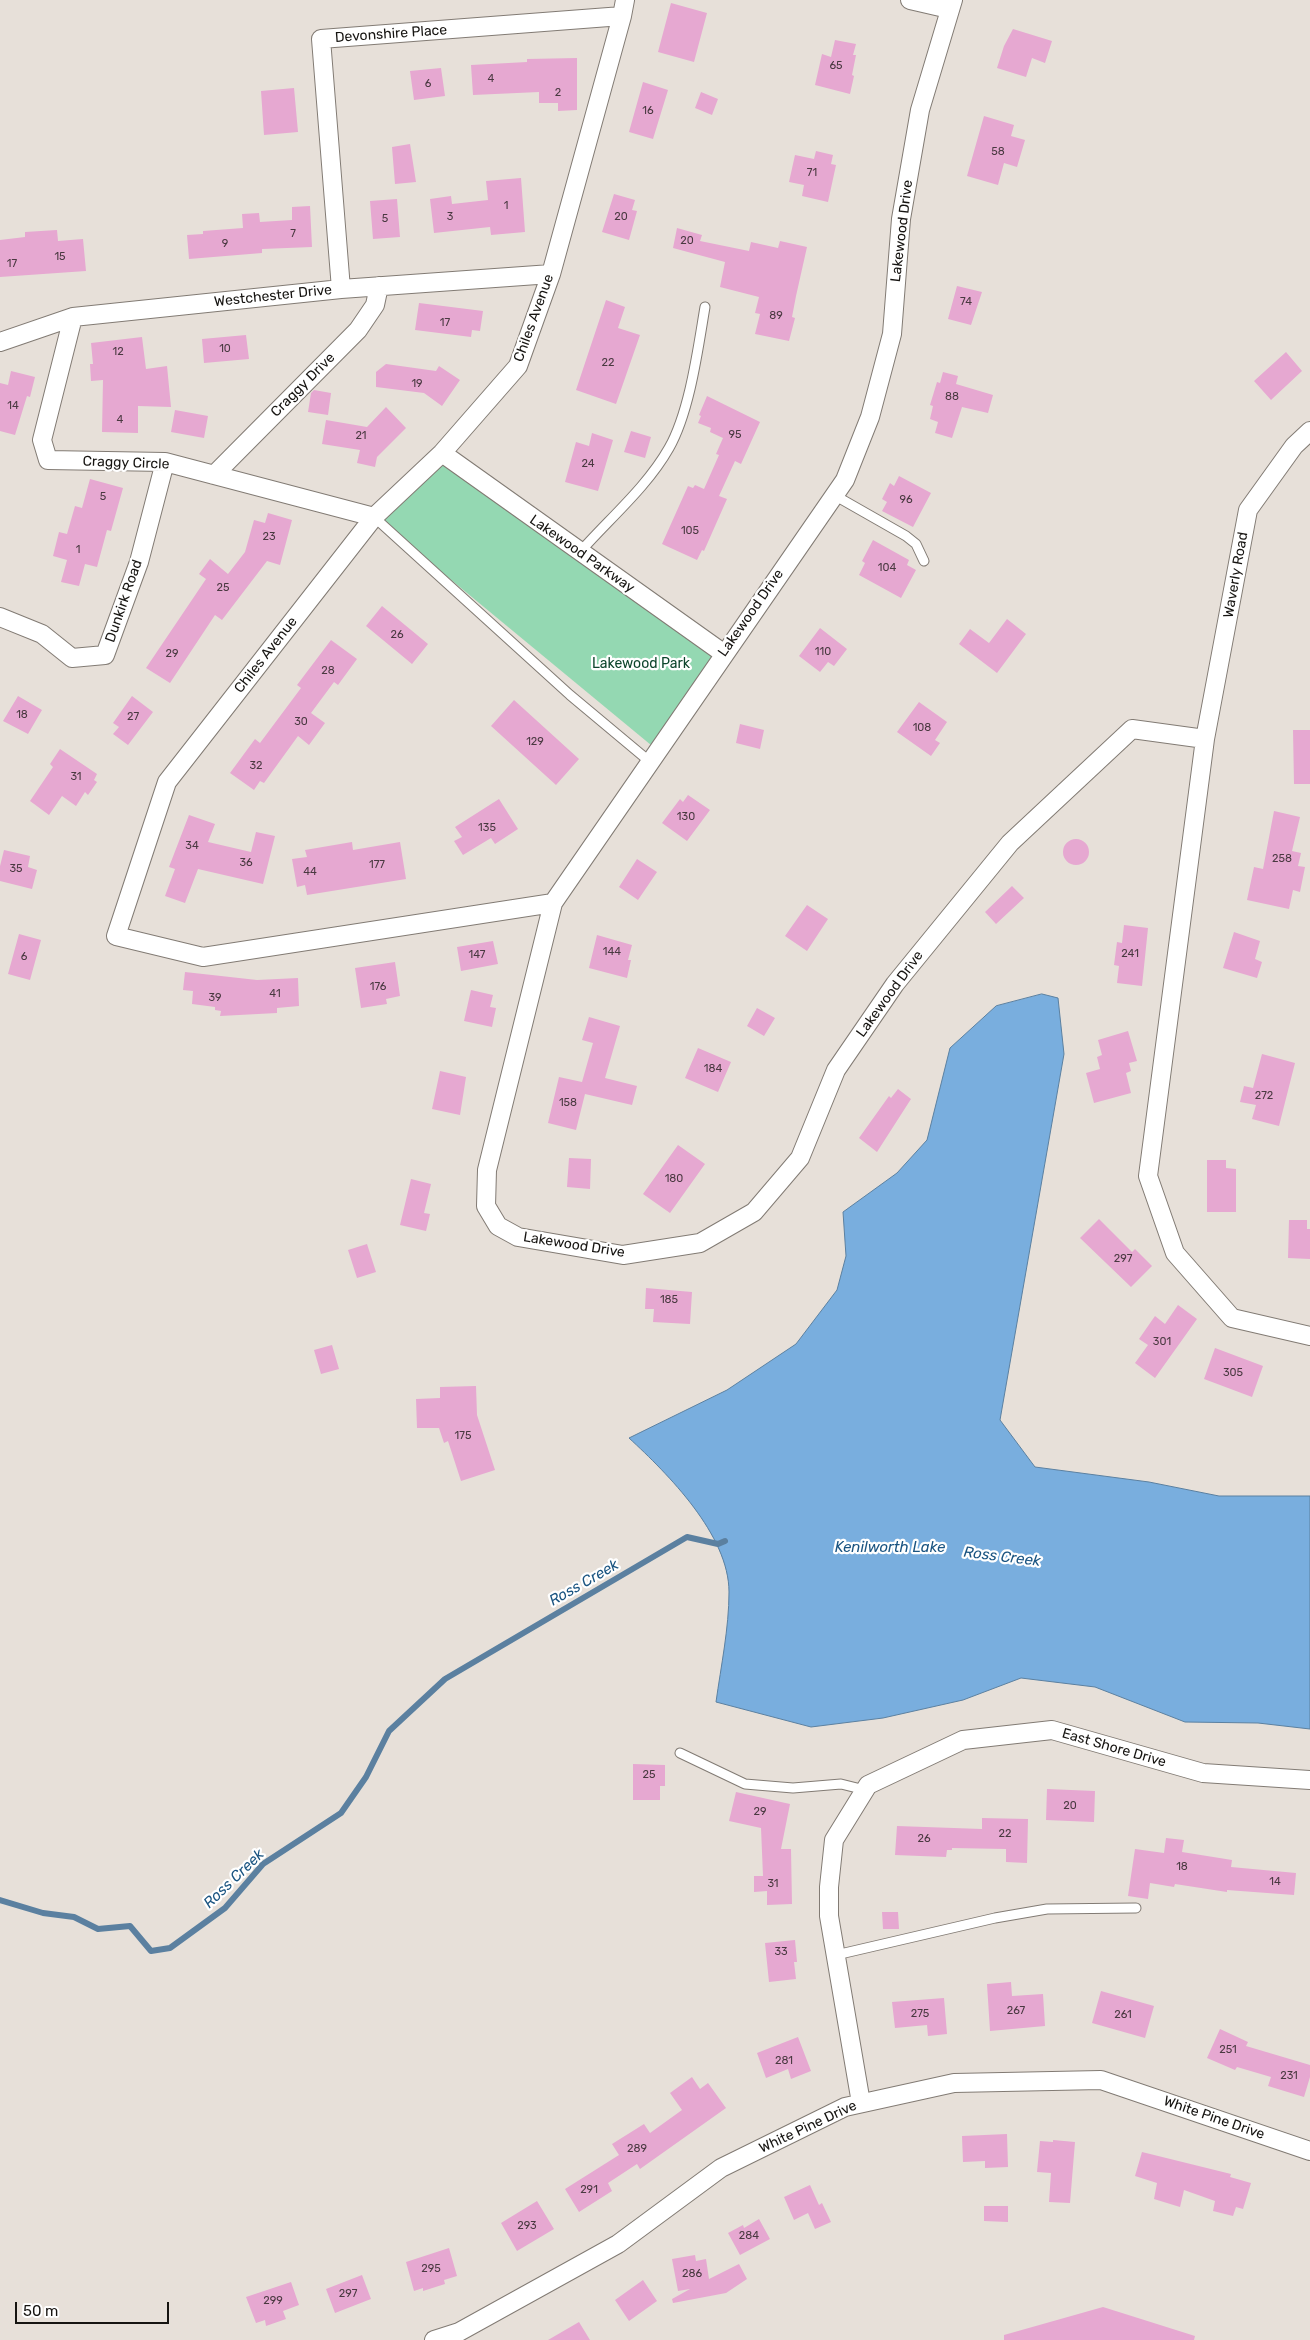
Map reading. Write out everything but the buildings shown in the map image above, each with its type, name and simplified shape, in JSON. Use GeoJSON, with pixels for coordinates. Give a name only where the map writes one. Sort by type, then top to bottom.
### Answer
{"type":"FeatureCollection","features":[{"type":"Feature","properties":{"kind":"street"},"geometry":{"type":"LineString","coordinates":[[910,0],[951,5]]}},
{"type":"Feature","properties":{"kind":"street","name":"Lakewood Drive"},"geometry":{"type":"LineString","coordinates":[[951,5],[920,110],[901,219],[892,334],[870,417],[844,480],[723,653],[553,903],[487,1170],[486,1206],[498,1226],[518,1237],[624,1254],[700,1244],[754,1212],[800,1158],[836,1070],[894,984],[1010,843],[1132,729],[1205,740]]}},
{"type":"Feature","properties":{"kind":"street","name":"Chiles Avenue"},"geometry":{"type":"LineString","coordinates":[[553,903],[202,957],[116,936],[167,782],[374,517],[442,453],[518,366],[551,274],[623,8]]}},
{"type":"Feature","properties":{"kind":"street","name":"Devonshire Place"},"geometry":{"type":"LineString","coordinates":[[340,289],[321,39],[623,8]]}},
{"type":"Feature","properties":{"kind":"street","name":"Westchester Drive"},"geometry":{"type":"LineString","coordinates":[[0,342],[73,317],[340,289],[551,274]]}},
{"type":"Feature","properties":{"kind":"street","name":"Craggy Drive"},"geometry":{"type":"LineString","coordinates":[[214,475],[358,330],[375,305],[379,286]]}},
{"type":"Feature","properties":{"kind":"street","name":"Craggy Circle"},"geometry":{"type":"LineString","coordinates":[[73,317],[42,440],[48,460],[165,462],[374,517]]}},
{"type":"Feature","properties":{"kind":"street","name":"Waverly Road"},"geometry":{"type":"LineString","coordinates":[[1205,740],[1248,510],[1294,446],[1310,431]]}},
{"type":"Feature","properties":{"kind":"street","name":"Lakewood Parkway"},"geometry":{"type":"LineString","coordinates":[[442,453],[723,653]]}},
{"type":"Feature","properties":{"kind":"street","name":"Dunkirk Road"},"geometry":{"type":"LineString","coordinates":[[0,617],[42,634],[72,658],[105,655],[139,562],[165,462]]}},
{"type":"Feature","properties":{"kind":"street"},"geometry":{"type":"LineString","coordinates":[[1205,740],[1148,1176],[1175,1252],[1232,1318],[1310,1336]]}},
{"type":"Feature","properties":{"kind":"street","name":"East Shore Drive"},"geometry":{"type":"LineString","coordinates":[[861,2102],[829,1916],[829,1887],[834,1840],[868,1784],[963,1740],[1052,1730],[1203,1773],[1310,1780]]}},
{"type":"Feature","properties":{"kind":"street","name":"White Pine Drive"},"geometry":{"type":"LineString","coordinates":[[434,2340],[459,2332],[618,2244],[721,2168],[845,2107],[861,2102],[954,2083],[1101,2080],[1310,2151]]}},
{"type":"Feature","properties":{"kind":"lane"},"geometry":{"type":"LineString","coordinates":[[580,552],[651,474],[670,448],[687,396],[705,307]]}},
{"type":"Feature","properties":{"kind":"lane"},"geometry":{"type":"LineString","coordinates":[[834,495],[906,536],[916,544],[924,561]]}},
{"type":"Feature","properties":{"kind":"lane"},"geometry":{"type":"LineString","coordinates":[[374,517],[570,695],[650,761]]}},
{"type":"Feature","properties":{"kind":"lane"},"geometry":{"type":"LineString","coordinates":[[680,1753],[745,1784],[793,1788],[841,1784],[865,1790]]}},
{"type":"Feature","properties":{"kind":"lane"},"geometry":{"type":"LineString","coordinates":[[836,1954],[994,1918],[1046,1909],[1136,1908]]}},
{"type":"Feature","properties":{"kind":"green space","name":"Lakewood Park"},"geometry":{"type":"Polygon","coordinates":[[[442,453],[723,653],[657,750],[375,517],[442,453]]]}},
{"type":"Feature","properties":{"kind":"water","name":"Kenilworth Lake"},"geometry":{"type":"Polygon","coordinates":[[[1042,994],[1058,998],[1064,1054],[1000,1420],[1035,1467],[1149,1482],[1219,1496],[1310,1496],[1310,1729],[1258,1723],[1185,1722],[1095,1687],[1021,1678],[963,1700],[883,1718],[811,1727],[716,1702],[728,1619],[729,1592],[726,1570],[719,1549],[694,1507],[661,1469],[629,1438],[727,1390],[796,1344],[837,1290],[846,1256],[843,1212],[897,1173],[927,1140],[950,1048],[996,1006],[1042,994]]]}},
{"type":"Feature","properties":{"kind":"waterway","name":"Ross Creek"},"geometry":{"type":"LineString","coordinates":[[0,1900],[43,1913],[74,1917],[98,1929],[130,1926],[151,1951],[170,1948],[225,1908],[263,1864],[341,1813],[366,1777],[389,1731],[445,1679],[687,1537],[718,1544],[725,1541]]}}]}
